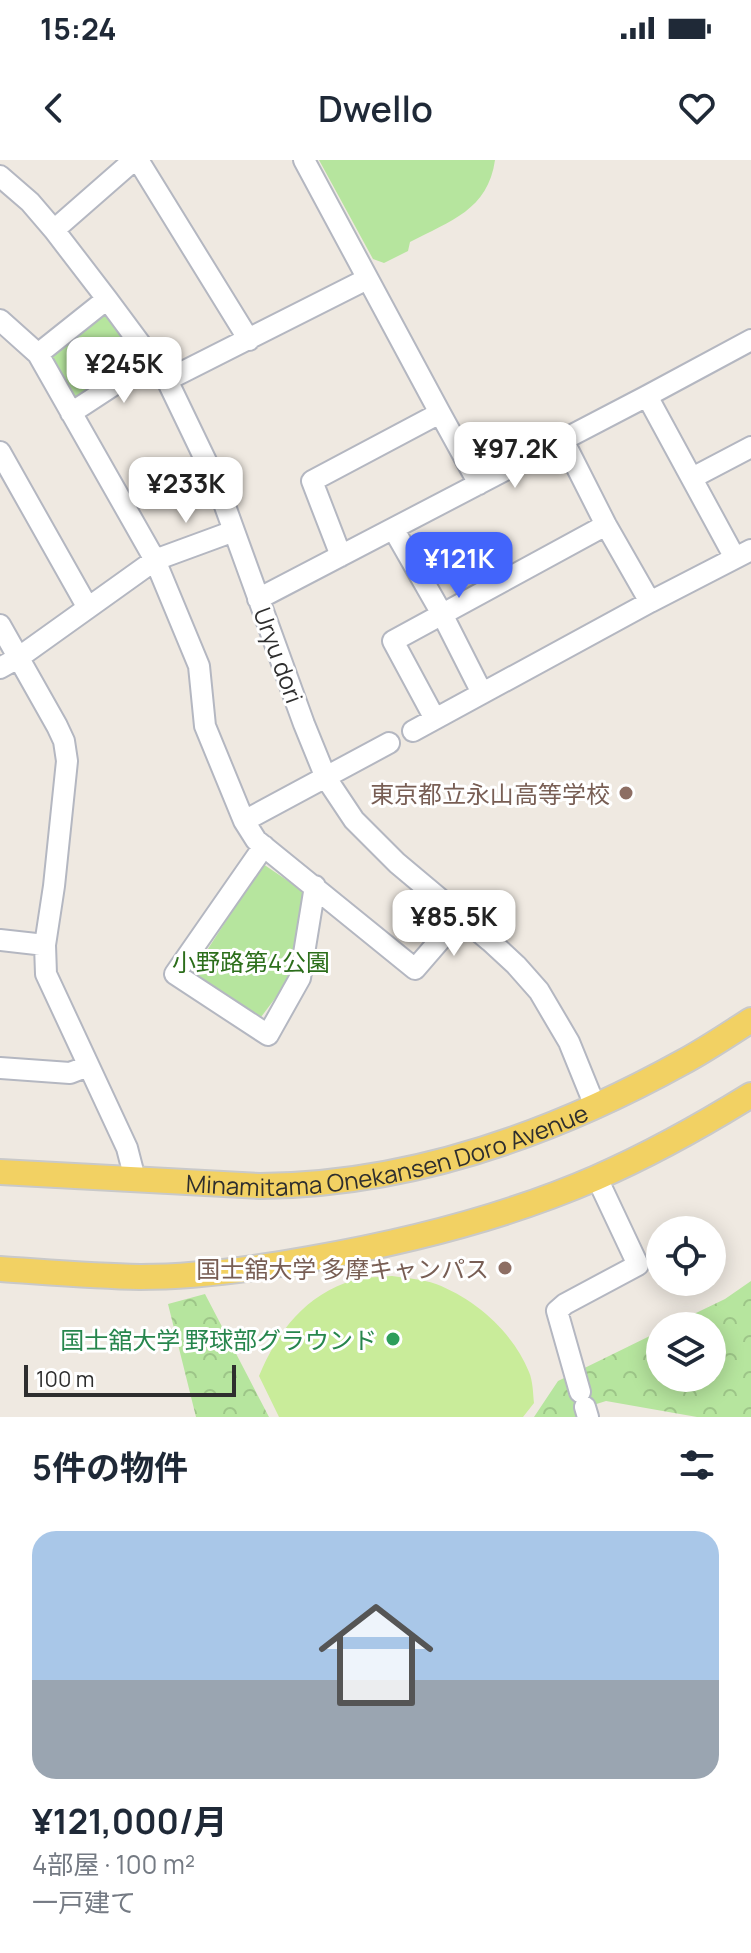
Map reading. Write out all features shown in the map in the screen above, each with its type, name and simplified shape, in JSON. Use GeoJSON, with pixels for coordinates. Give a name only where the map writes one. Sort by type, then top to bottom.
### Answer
{"type":"FeatureCollection","features":[{"type":"Feature","properties":{"kind":"main road","name":"Minamitama Onekansen Doro Avenue"},"geometry":{"type":"LineString","coordinates":[[0,1172],[260,1186],[298,1186],[376,1177],[425,1167],[499,1144],[595,1106],[687,1060],[751,1020]]}},
{"type":"Feature","properties":{"kind":"main road"},"geometry":{"type":"LineString","coordinates":[[0,1269],[140,1277],[248,1269],[407,1240],[504,1213],[597,1178],[751,1095]]}},
{"type":"Feature","properties":{"kind":"main road"},"geometry":{"type":"LineString","coordinates":[[0,1254],[77,1263],[140,1277]]}},
{"type":"Feature","properties":{"kind":"street"},"geometry":{"type":"LineString","coordinates":[[54,230],[136,160],[249,340]]}},
{"type":"Feature","properties":{"kind":"street"},"geometry":{"type":"LineString","coordinates":[[304,160],[479,484]]}},
{"type":"Feature","properties":{"kind":"street","name":"Uryu dori"},"geometry":{"type":"LineString","coordinates":[[0,176],[30,202],[54,230],[167,380],[201,449],[234,531],[326,778],[354,820],[397,863],[516,965],[539,991],[569,1042],[595,1106]]}},
{"type":"Feature","properties":{"kind":"street"},"geometry":{"type":"LineString","coordinates":[[167,380],[367,279]]}},
{"type":"Feature","properties":{"kind":"street"},"geometry":{"type":"LineString","coordinates":[[38,354],[107,299]]}},
{"type":"Feature","properties":{"kind":"street"},"geometry":{"type":"LineString","coordinates":[[0,320],[38,354],[155,560],[199,666],[205,726],[244,821],[256,840],[415,969],[460,917]]}},
{"type":"Feature","properties":{"kind":"street"},"geometry":{"type":"LineString","coordinates":[[258,599],[751,340]]}},
{"type":"Feature","properties":{"kind":"street"},"geometry":{"type":"LineString","coordinates":[[71,413],[152,360]]}},
{"type":"Feature","properties":{"kind":"street"},"geometry":{"type":"LineString","coordinates":[[413,731],[743,554],[692,478],[647,396]]}},
{"type":"Feature","properties":{"kind":"street"},"geometry":{"type":"LineString","coordinates":[[341,556],[312,481],[440,413]]}},
{"type":"Feature","properties":{"kind":"street"},"geometry":{"type":"LineString","coordinates":[[563,440],[650,602]]}},
{"type":"Feature","properties":{"kind":"street"},"geometry":{"type":"LineString","coordinates":[[692,478],[751,447]]}},
{"type":"Feature","properties":{"kind":"street"},"geometry":{"type":"LineString","coordinates":[[0,452],[88,608]]}},
{"type":"Feature","properties":{"kind":"street"},"geometry":{"type":"LineString","coordinates":[[435,719],[393,641],[606,525]]}},
{"type":"Feature","properties":{"kind":"street"},"geometry":{"type":"LineString","coordinates":[[394,530],[482,693]]}},
{"type":"Feature","properties":{"kind":"street"},"geometry":{"type":"LineString","coordinates":[[9,663],[155,560],[234,531]]}},
{"type":"Feature","properties":{"kind":"street"},"geometry":{"type":"LineString","coordinates":[[0,625],[9,663],[60,734],[67,761],[45,945],[46,974],[127,1148],[135,1179]]}},
{"type":"Feature","properties":{"kind":"street"},"geometry":{"type":"LineString","coordinates":[[244,821],[389,743]]}},
{"type":"Feature","properties":{"kind":"street"},"geometry":{"type":"LineString","coordinates":[[264,846],[175,974],[268,1035],[300,978],[315,886]]}},
{"type":"Feature","properties":{"kind":"street"},"geometry":{"type":"LineString","coordinates":[[0,940],[45,945]]}},
{"type":"Feature","properties":{"kind":"street"},"geometry":{"type":"LineString","coordinates":[[0,1068],[70,1073],[88,1066]]}},
{"type":"Feature","properties":{"kind":"street"},"geometry":{"type":"LineString","coordinates":[[585,1405],[557,1311],[638,1265],[597,1178]]}},
{"type":"Feature","properties":{"kind":"green space"},"geometry":{"type":"Polygon","coordinates":[[[319,160],[495,160],[491,177],[476,202],[453,220],[410,242],[408,251],[384,263],[373,259],[319,160]]]}},
{"type":"Feature","properties":{"kind":"green space"},"geometry":{"type":"Polygon","coordinates":[[[99,315],[107,317],[135,354],[132,365],[81,399],[70,396],[50,361],[54,351],[99,315]]]}},
{"type":"Feature","properties":{"kind":"green space","name":"小野路第4公園"},"geometry":{"type":"Polygon","coordinates":[[[263,864],[303,891],[292,976],[258,1021],[191,975],[263,864]]]}},
{"type":"Feature","properties":{"kind":"green space","name":"国士舘大学 野球部グラウンド"},"geometry":{"type":"Polygon","coordinates":[[[392,1276],[425,1281],[451,1290],[478,1308],[503,1331],[522,1357],[531,1379],[534,1403],[523,1417],[279,1417],[259,1376],[284,1330],[307,1305],[337,1287],[359,1279],[392,1276]]]}},
{"type":"Feature","properties":{"kind":"green space"},"geometry":{"type":"Polygon","coordinates":[[[751,1281],[751,1417],[697,1417],[606,1401],[587,1407],[584,1417],[534,1417],[558,1381],[646,1338],[646,1392],[726,1392],[726,1312],[698,1312],[725,1299],[751,1281]]]}},
{"type":"Feature","properties":{"kind":"green space"},"geometry":{"type":"Polygon","coordinates":[[[205,1294],[269,1417],[196,1417],[168,1304],[205,1294]]]}},
{"type":"Feature","properties":{"kind":"place","name":"東京都立永山高等学校"},"geometry":{"type":"Point","coordinates":[626,793]}},
{"type":"Feature","properties":{"kind":"place","name":"国士舘大学 多摩キャンパス"},"geometry":{"type":"Point","coordinates":[505,1268]}},
{"type":"Feature","properties":{"kind":"place","name":"国士舘大学 野球部グラウンド"},"geometry":{"type":"Point","coordinates":[393,1339]}}]}
